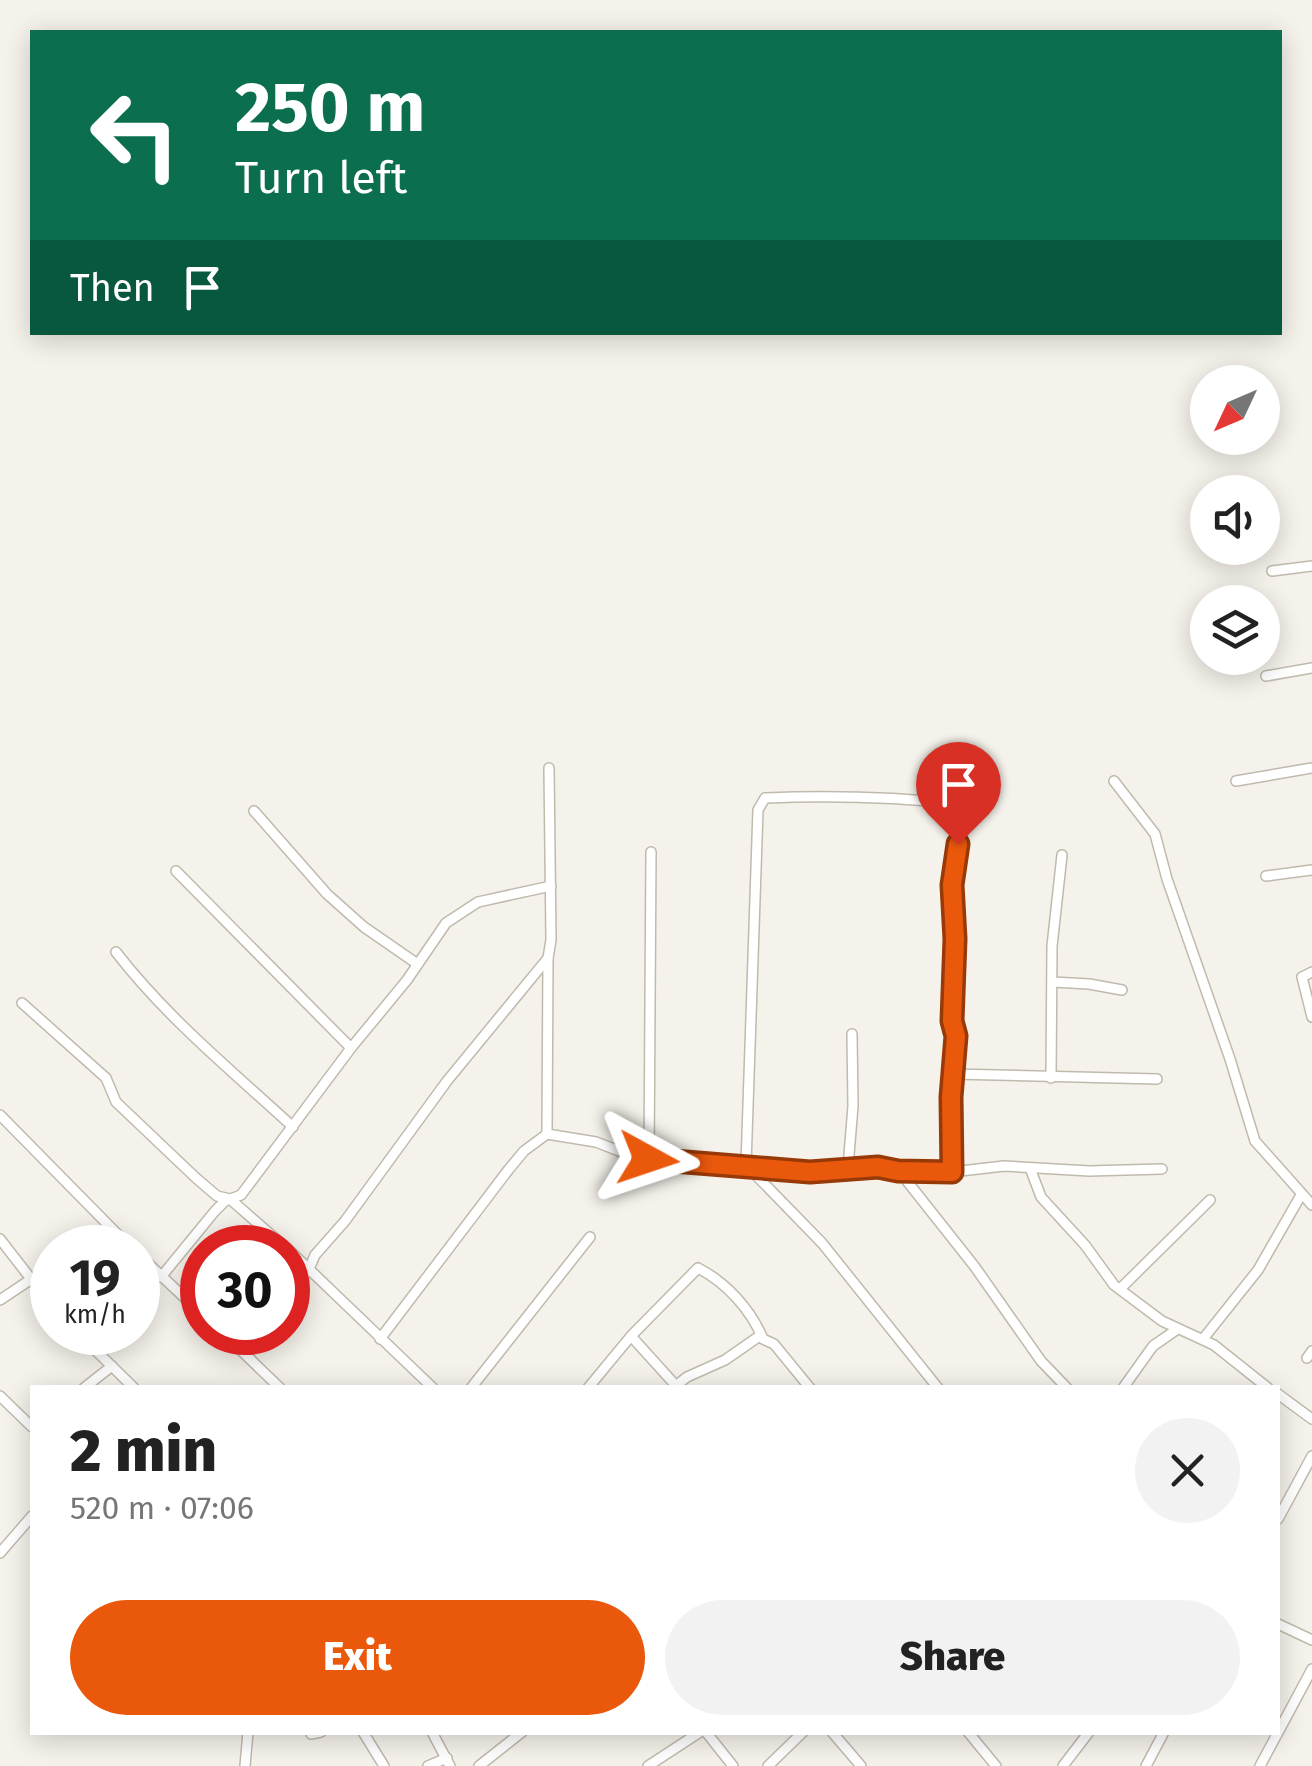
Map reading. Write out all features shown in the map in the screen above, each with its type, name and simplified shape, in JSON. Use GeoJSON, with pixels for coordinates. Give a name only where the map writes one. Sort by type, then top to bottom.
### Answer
{"type":"FeatureCollection","features":[{"type":"Feature","properties":{"kind":"street"},"geometry":{"type":"LineString","coordinates":[[1272,571],[1312,566]]}},
{"type":"Feature","properties":{"kind":"street"},"geometry":{"type":"LineString","coordinates":[[1266,676],[1312,668]]}},
{"type":"Feature","properties":{"kind":"street"},"geometry":{"type":"LineString","coordinates":[[952,1172],[952,885],[964,764]]}},
{"type":"Feature","properties":{"kind":"street"},"geometry":{"type":"LineString","coordinates":[[547,1134],[549,768]]}},
{"type":"Feature","properties":{"kind":"street"},"geometry":{"type":"LineString","coordinates":[[1236,781],[1312,768]]}},
{"type":"Feature","properties":{"kind":"street"},"geometry":{"type":"LineString","coordinates":[[1114,781],[1155,834],[1166,878],[1255,1141],[1312,1205]]}},
{"type":"Feature","properties":{"kind":"street"},"geometry":{"type":"LineString","coordinates":[[936,1385],[833,1256],[746,1164],[760,804],[765,798],[850,796],[961,804]]}},
{"type":"Feature","properties":{"kind":"street"},"geometry":{"type":"LineString","coordinates":[[254,811],[328,894],[364,927],[416,964]]}},
{"type":"Feature","properties":{"kind":"street"},"geometry":{"type":"LineString","coordinates":[[648,1159],[650,852]]}},
{"type":"Feature","properties":{"kind":"street"},"geometry":{"type":"LineString","coordinates":[[1051,1078],[1052,946],[1062,855]]}},
{"type":"Feature","properties":{"kind":"street"},"geometry":{"type":"LineString","coordinates":[[1266,876],[1312,870]]}},
{"type":"Feature","properties":{"kind":"street"},"geometry":{"type":"LineString","coordinates":[[176,871],[351,1048]]}},
{"type":"Feature","properties":{"kind":"street"},"geometry":{"type":"LineString","coordinates":[[180,1294],[161,1277],[215,1211],[242,1195],[446,923],[461,910],[494,897],[551,886]]}},
{"type":"Feature","properties":{"kind":"street"},"geometry":{"type":"LineString","coordinates":[[116,952],[142,986],[184,1028],[293,1127]]}},
{"type":"Feature","properties":{"kind":"street"},"geometry":{"type":"LineString","coordinates":[[310,1267],[447,1081],[548,958]]}},
{"type":"Feature","properties":{"kind":"street"},"geometry":{"type":"LineString","coordinates":[[1312,972],[1302,977],[1312,1017]]}},
{"type":"Feature","properties":{"kind":"street"},"geometry":{"type":"LineString","coordinates":[[1053,982],[1122,990]]}},
{"type":"Feature","properties":{"kind":"street"},"geometry":{"type":"LineString","coordinates":[[22,1003],[106,1078],[116,1102],[156,1141],[211,1192],[230,1199],[260,1225]]}},
{"type":"Feature","properties":{"kind":"street"},"geometry":{"type":"LineString","coordinates":[[848,1168],[853,1106],[852,1034]]}},
{"type":"Feature","properties":{"kind":"street"},"geometry":{"type":"LineString","coordinates":[[954,1074],[1157,1079]]}},
{"type":"Feature","properties":{"kind":"street"},"geometry":{"type":"LineString","coordinates":[[0,1115],[108,1225]]}},
{"type":"Feature","properties":{"kind":"street"},"geometry":{"type":"LineString","coordinates":[[380,1339],[509,1169],[524,1151],[547,1134],[596,1142],[624,1155],[648,1159],[810,1172],[878,1167],[952,1172],[991,1166],[1089,1171],[1162,1169]]}},
{"type":"Feature","properties":{"kind":"street"},"geometry":{"type":"LineString","coordinates":[[1030,1168],[1041,1197],[1120,1289],[1176,1330],[1203,1338],[1264,1385]]}},
{"type":"Feature","properties":{"kind":"street"},"geometry":{"type":"LineString","coordinates":[[898,1171],[975,1267],[1041,1361],[1064,1385]]}},
{"type":"Feature","properties":{"kind":"street"},"geometry":{"type":"LineString","coordinates":[[1203,1338],[1258,1270],[1301,1195]]}},
{"type":"Feature","properties":{"kind":"street"},"geometry":{"type":"LineString","coordinates":[[1120,1289],[1210,1200]]}},
{"type":"Feature","properties":{"kind":"street"},"geometry":{"type":"LineString","coordinates":[[473,1385],[590,1237]]}},
{"type":"Feature","properties":{"kind":"street"},"geometry":{"type":"LineString","coordinates":[[0,1239],[30,1280],[0,1300]]}},
{"type":"Feature","properties":{"kind":"street"},"geometry":{"type":"LineString","coordinates":[[591,1385],[698,1268],[740,1302],[758,1324],[760,1336]]}},
{"type":"Feature","properties":{"kind":"street"},"geometry":{"type":"LineString","coordinates":[[310,1270],[430,1385]]}},
{"type":"Feature","properties":{"kind":"street"},"geometry":{"type":"LineString","coordinates":[[1125,1385],[1152,1346],[1176,1330]]}},
{"type":"Feature","properties":{"kind":"street"},"geometry":{"type":"LineString","coordinates":[[632,1336],[674,1385]]}},
{"type":"Feature","properties":{"kind":"street"},"geometry":{"type":"LineString","coordinates":[[680,1385],[760,1336]]}},
{"type":"Feature","properties":{"kind":"street"},"geometry":{"type":"LineString","coordinates":[[760,1336],[774,1344],[808,1385]]}},
{"type":"Feature","properties":{"kind":"street"},"geometry":{"type":"LineString","coordinates":[[101,1355],[131,1385]]}},
{"type":"Feature","properties":{"kind":"street"},"geometry":{"type":"LineString","coordinates":[[246,1355],[277,1385]]}},
{"type":"Feature","properties":{"kind":"street"},"geometry":{"type":"LineString","coordinates":[[88,1385],[112,1366]]}},
{"type":"Feature","properties":{"kind":"street"},"geometry":{"type":"LineString","coordinates":[[1280,1395],[1312,1419]]}},
{"type":"Feature","properties":{"kind":"street"},"geometry":{"type":"LineString","coordinates":[[0,1396],[30,1425]]}},
{"type":"Feature","properties":{"kind":"street"},"geometry":{"type":"LineString","coordinates":[[1280,1514],[1312,1456]]}},
{"type":"Feature","properties":{"kind":"street"},"geometry":{"type":"LineString","coordinates":[[0,1553],[30,1518]]}},
{"type":"Feature","properties":{"kind":"street"},"geometry":{"type":"LineString","coordinates":[[1280,1625],[1312,1640]]}},
{"type":"Feature","properties":{"kind":"street"},"geometry":{"type":"LineString","coordinates":[[1280,1729],[1312,1669]]}},
{"type":"Feature","properties":{"kind":"street"},"geometry":{"type":"LineString","coordinates":[[245,1766],[248,1735]]}},
{"type":"Feature","properties":{"kind":"street"},"geometry":{"type":"LineString","coordinates":[[365,1735],[384,1766]]}},
{"type":"Feature","properties":{"kind":"street"},"geometry":{"type":"LineString","coordinates":[[428,1766],[449,1762],[434,1735]]}},
{"type":"Feature","properties":{"kind":"street"},"geometry":{"type":"LineString","coordinates":[[479,1766],[518,1735]]}},
{"type":"Feature","properties":{"kind":"street"},"geometry":{"type":"LineString","coordinates":[[648,1766],[698,1735]]}},
{"type":"Feature","properties":{"kind":"street"},"geometry":{"type":"LineString","coordinates":[[706,1735],[733,1766]]}},
{"type":"Feature","properties":{"kind":"street"},"geometry":{"type":"LineString","coordinates":[[768,1766],[800,1735]]}},
{"type":"Feature","properties":{"kind":"street"},"geometry":{"type":"LineString","coordinates":[[835,1735],[861,1766]]}},
{"type":"Feature","properties":{"kind":"street"},"geometry":{"type":"LineString","coordinates":[[970,1735],[996,1766]]}},
{"type":"Feature","properties":{"kind":"street"},"geometry":{"type":"LineString","coordinates":[[1064,1766],[1087,1735]]}},
{"type":"Feature","properties":{"kind":"street"},"geometry":{"type":"LineString","coordinates":[[1146,1766],[1162,1735]]}},
{"type":"Feature","properties":{"kind":"street"},"geometry":{"type":"LineString","coordinates":[[1260,1766],[1277,1735]]}},
{"type":"Feature","properties":{"kind":"route"},"geometry":{"type":"LineString","coordinates":[[648,1159],[810,1172],[878,1167],[952,1172],[951,1097],[956,1036],[952,1021],[952,885],[958,844]]}}]}
